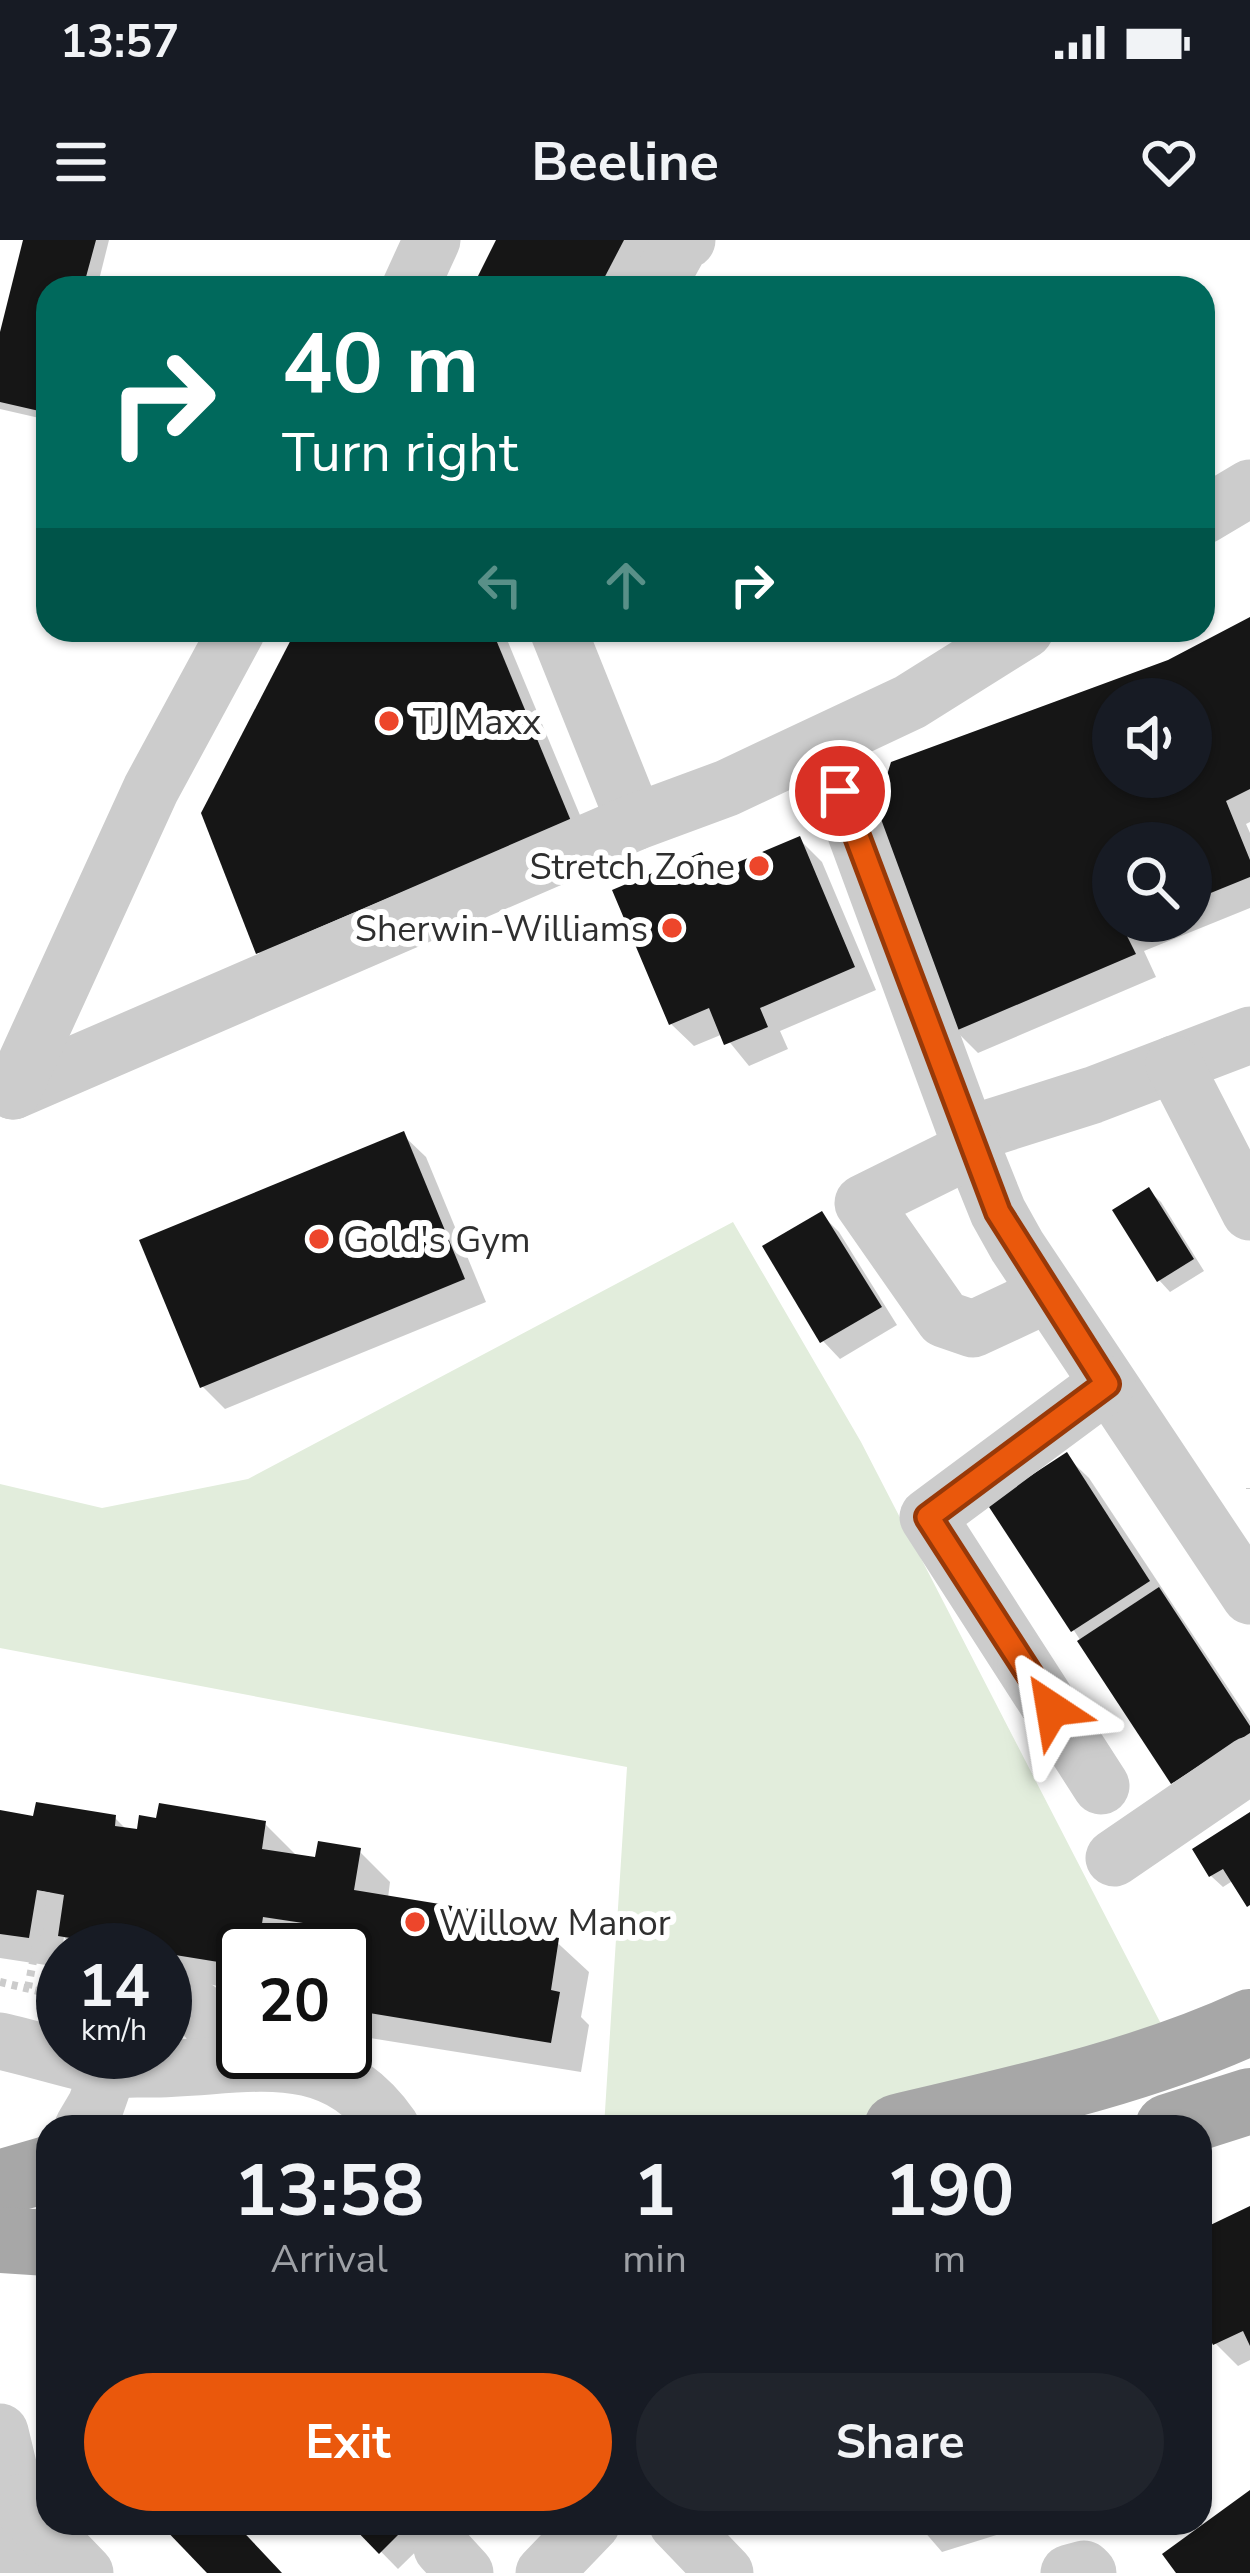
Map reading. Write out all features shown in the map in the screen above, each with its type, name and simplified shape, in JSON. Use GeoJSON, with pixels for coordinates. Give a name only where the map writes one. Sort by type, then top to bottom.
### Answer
{"type":"FeatureCollection","features":[{"type":"Feature","properties":{"kind":"main road"},"geometry":{"type":"LineString","coordinates":[[948,2115],[1024,2097],[1250,2022]]}},
{"type":"Feature","properties":{"kind":"main road"},"geometry":{"type":"LineString","coordinates":[[1206,2115],[1250,2101]]}},
{"type":"Feature","properties":{"kind":"main road"},"geometry":{"type":"LineString","coordinates":[[0,2182],[36,2172]]}},
{"type":"Feature","properties":{"kind":"main road"},"geometry":{"type":"LineString","coordinates":[[0,2240],[36,2242]]}},
{"type":"Feature","properties":{"kind":"street"},"geometry":{"type":"LineString","coordinates":[[416,276],[432,240]]}},
{"type":"Feature","properties":{"kind":"street"},"geometry":{"type":"LineString","coordinates":[[663,276],[687,240]]}},
{"type":"Feature","properties":{"kind":"street"},"geometry":{"type":"LineString","coordinates":[[1215,509],[1250,488]]}},
{"type":"Feature","properties":{"kind":"street"},"geometry":{"type":"LineString","coordinates":[[231,642],[151,789],[13,1091],[635,822],[727,788],[910,702],[1006,642]]}},
{"type":"Feature","properties":{"kind":"street"},"geometry":{"type":"LineString","coordinates":[[563,642],[635,822]]}},
{"type":"Feature","properties":{"kind":"street"},"geometry":{"type":"LineString","coordinates":[[823,744],[998,1212],[1250,1596]]}},
{"type":"Feature","properties":{"kind":"street"},"geometry":{"type":"LineString","coordinates":[[1048,1294],[973,1328],[944,1319],[863,1203],[971,1141],[1250,1035]]}},
{"type":"Feature","properties":{"kind":"street"},"geometry":{"type":"LineString","coordinates":[[1174,1064],[1250,1212]]}},
{"type":"Feature","properties":{"kind":"street"},"geometry":{"type":"LineString","coordinates":[[1101,1786],[928,1517],[1107,1384]]}},
{"type":"Feature","properties":{"kind":"street"},"geometry":{"type":"LineString","coordinates":[[1114,1858],[1250,1766]]}},
{"type":"Feature","properties":{"kind":"street"},"geometry":{"type":"LineString","coordinates":[[192,2006],[204,2012],[216,2029]]}},
{"type":"Feature","properties":{"kind":"street"},"geometry":{"type":"LineString","coordinates":[[0,2042],[36,2049]]}},
{"type":"Feature","properties":{"kind":"street"},"geometry":{"type":"LineString","coordinates":[[90,2115],[96,2105],[92,2079]]}},
{"type":"Feature","properties":{"kind":"street"},"geometry":{"type":"LineString","coordinates":[[343,2079],[373,2101],[383,2115]]}},
{"type":"Feature","properties":{"kind":"street"},"geometry":{"type":"LineString","coordinates":[[0,2432],[17,2503],[26,2573]]}},
{"type":"Feature","properties":{"kind":"street"},"geometry":{"type":"LineString","coordinates":[[17,2503],[36,2523]]}},
{"type":"Feature","properties":{"kind":"street"},"geometry":{"type":"LineString","coordinates":[[48,2535],[85,2573]]}},
{"type":"Feature","properties":{"kind":"street"},"geometry":{"type":"LineString","coordinates":[[689,2535],[725,2573]]}},
{"type":"Feature","properties":{"kind":"street"},"geometry":{"type":"LineString","coordinates":[[1069,2573],[1084,2569],[1088,2573]]}},
{"type":"Feature","properties":{"kind":"path"},"geometry":{"type":"LineString","coordinates":[[28,1988],[46,1892]]}},
{"type":"Feature","properties":{"kind":"path"},"geometry":{"type":"LineString","coordinates":[[0,1982],[36,1990]]}},
{"type":"Feature","properties":{"kind":"green space"},"geometry":{"type":"Polygon","coordinates":[[[733,1222],[861,1442],[1175,2051],[941,2115],[605,2115],[627,1767],[0,1648],[0,1484],[102,1508],[248,1479],[733,1222]]]}},
{"type":"Feature","properties":{"kind":"building"},"geometry":{"type":"Polygon","coordinates":[[[23,240],[96,240],[86,276],[36,276],[36,410],[0,402],[0,332],[23,240]]]}},
{"type":"Feature","properties":{"kind":"building"},"geometry":{"type":"Polygon","coordinates":[[[496,240],[624,240],[605,276],[478,276],[496,240]]]}},
{"type":"Feature","properties":{"kind":"building"},"geometry":{"type":"Polygon","coordinates":[[[1250,617],[1250,789],[1226,801],[1250,860],[1250,877],[1212,892],[1212,822],[1092,822],[1092,942],[1130,942],[1136,954],[953,1032],[870,830],[891,762],[1092,688],[1092,798],[1212,798],[1212,678],[1119,678],[1202,642],[1215,642],[1215,635],[1250,617]]]}},
{"type":"Feature","properties":{"kind":"building","name":"TJ Maxx"},"geometry":{"type":"Polygon","coordinates":[[[290,642],[497,642],[571,821],[256,954],[201,813],[290,642]]]}},
{"type":"Feature","properties":{"kind":"building"},"geometry":{"type":"Polygon","coordinates":[[[800,836],[855,967],[760,1008],[768,1027],[724,1045],[709,1008],[669,1025],[612,890],[702,852],[712,873],[800,836]]]}},
{"type":"Feature","properties":{"kind":"building"},"geometry":{"type":"Polygon","coordinates":[[[404,1131],[465,1279],[200,1388],[139,1240],[404,1131]]]}},
{"type":"Feature","properties":{"kind":"building"},"geometry":{"type":"Polygon","coordinates":[[[1149,1187],[1194,1259],[1157,1282],[1112,1210],[1149,1187]]]}},
{"type":"Feature","properties":{"kind":"building"},"geometry":{"type":"Polygon","coordinates":[[[822,1211],[882,1307],[820,1343],[762,1246],[822,1211]]]}},
{"type":"Feature","properties":{"kind":"building"},"geometry":{"type":"Polygon","coordinates":[[[1067,1452],[1150,1581],[1071,1632],[987,1504],[1067,1452]]]}},
{"type":"Feature","properties":{"kind":"building"},"geometry":{"type":"Polygon","coordinates":[[[1159,1587],[1250,1726],[1250,1733],[1171,1784],[1077,1641],[1159,1587]]]}},
{"type":"Feature","properties":{"kind":"building","name":"Willow Manor"},"geometry":{"type":"Polygon","coordinates":[[[36,1802],[116,1815],[115,1826],[137,1829],[139,1815],[156,1818],[159,1803],[266,1821],[262,1849],[315,1857],[318,1841],[361,1848],[354,1890],[537,1920],[535,1934],[559,1938],[551,1990],[560,1992],[551,2043],[372,2013],[372,1923],[303,1923],[263,1917],[262,1923],[216,1923],[216,1962],[192,1958],[192,1923],[60,1923],[64,1895],[37,1890],[29,1938],[0,1934],[0,1810],[33,1816],[36,1802]]]}},
{"type":"Feature","properties":{"kind":"building"},"geometry":{"type":"Polygon","coordinates":[[[1250,1812],[1247,1907],[1223,1869],[1209,1877],[1192,1849],[1250,1812]]]}},
{"type":"Feature","properties":{"kind":"building"},"geometry":{"type":"Polygon","coordinates":[[[1250,2206],[1250,2346],[1243,2331],[1212,2343],[1212,2224],[1250,2206]]]}},
{"type":"Feature","properties":{"kind":"building"},"geometry":{"type":"Polygon","coordinates":[[[1250,2490],[1250,2573],[1176,2573],[1162,2554],[1188,2535],[1212,2535],[1212,2518],[1250,2490]]]}},
{"type":"Feature","properties":{"kind":"building"},"geometry":{"type":"Polygon","coordinates":[[[171,2535],[246,2535],[282,2573],[207,2573],[171,2535]]]}},
{"type":"Feature","properties":{"kind":"building"},"geometry":{"type":"Polygon","coordinates":[[[361,2535],[398,2535],[379,2554],[361,2535]]]}},
{"type":"Feature","properties":{"kind":"place","name":"TJ Maxx"},"geometry":{"type":"Point","coordinates":[389,721]}},
{"type":"Feature","properties":{"kind":"place","name":"Stretch Zone"},"geometry":{"type":"Point","coordinates":[759,866]}},
{"type":"Feature","properties":{"kind":"place","name":"Sherwin-Williams"},"geometry":{"type":"Point","coordinates":[672,928]}},
{"type":"Feature","properties":{"kind":"place","name":"Gold's Gym"},"geometry":{"type":"Point","coordinates":[319,1239]}},
{"type":"Feature","properties":{"kind":"place","name":"Willow Manor"},"geometry":{"type":"Point","coordinates":[415,1922]}},
{"type":"Feature","properties":{"kind":"route"},"geometry":{"type":"LineString","coordinates":[[840,791],[998,1212],[1107,1384],[928,1517],[1052,1709]]}}]}
